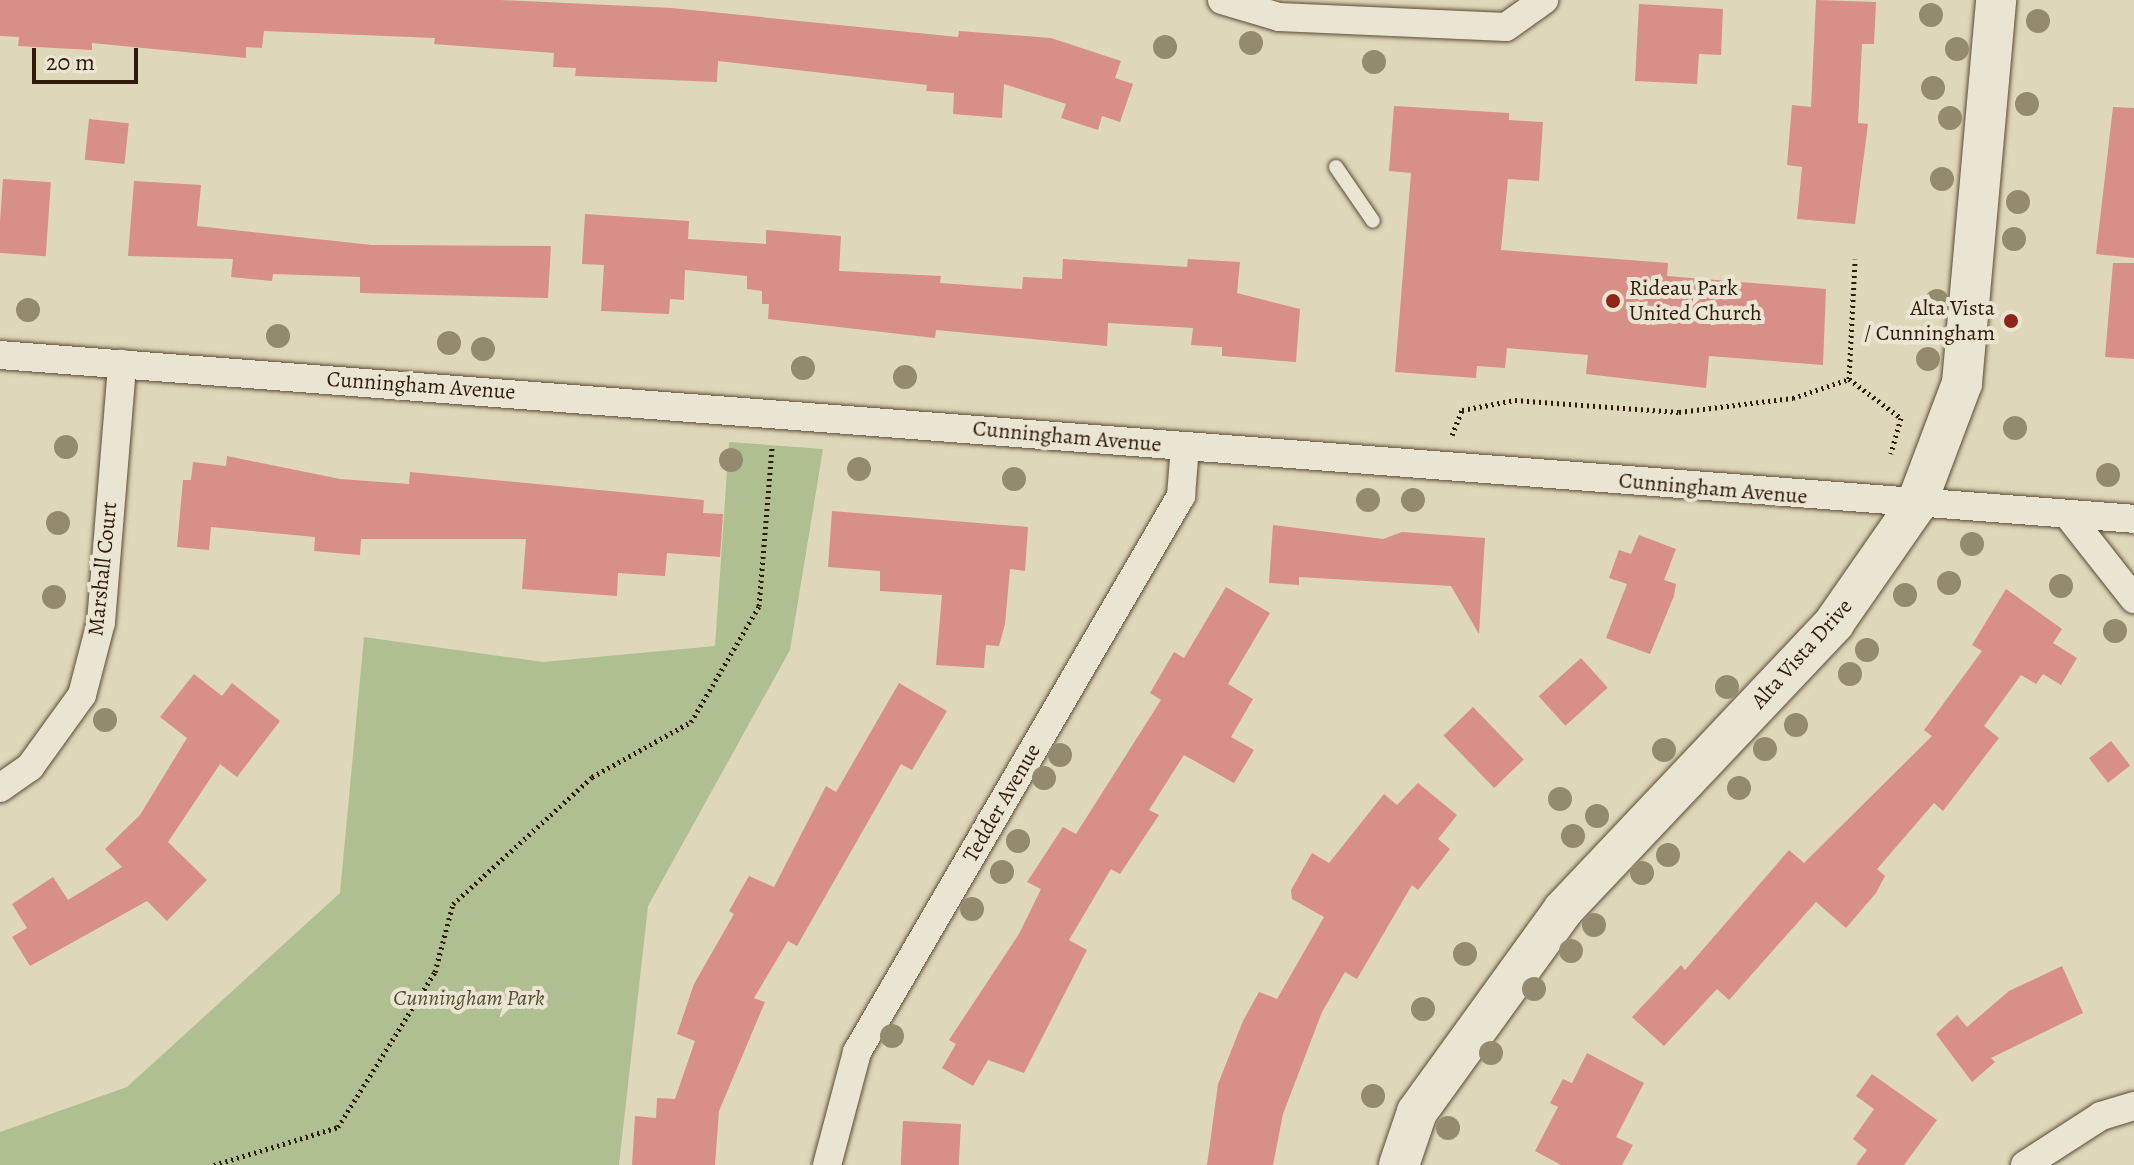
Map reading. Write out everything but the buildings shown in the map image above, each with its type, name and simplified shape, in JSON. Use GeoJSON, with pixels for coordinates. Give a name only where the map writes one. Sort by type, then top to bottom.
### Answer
{"type":"FeatureCollection","features":[{"type":"Feature","properties":{"kind":"street"},"geometry":{"type":"LineString","coordinates":[[1222,0],[1279,17],[1506,27],[1544,0]]}},
{"type":"Feature","properties":{"kind":"street","name":"Alta Vista Drive"},"geometry":{"type":"LineString","coordinates":[[1399,1165],[1417,1112],[1563,910],[1834,623],[1916,505],[1962,383],[1996,0]]}},
{"type":"Feature","properties":{"kind":"street","name":"Cunningham Avenue"},"geometry":{"type":"LineString","coordinates":[[0,355],[775,413],[1916,505],[2134,519]]}},
{"type":"Feature","properties":{"kind":"street","name":"Marshall Court"},"geometry":{"type":"LineString","coordinates":[[0,788],[30,767],[82,695],[101,622],[122,364]]}},
{"type":"Feature","properties":{"kind":"street","name":"Tedder Avenue"},"geometry":{"type":"LineString","coordinates":[[827,1165],[857,1052],[1181,496],[1185,446]]}},
{"type":"Feature","properties":{"kind":"street"},"geometry":{"type":"LineString","coordinates":[[2068,515],[2134,599]]}},
{"type":"Feature","properties":{"kind":"street"},"geometry":{"type":"LineString","coordinates":[[2025,1165],[2101,1116],[2134,1106]]}},
{"type":"Feature","properties":{"kind":"lane"},"geometry":{"type":"LineString","coordinates":[[1336,167],[1373,221]]}},
{"type":"Feature","properties":{"kind":"path"},"geometry":{"type":"LineString","coordinates":[[1849,379],[1855,259]]}},
{"type":"Feature","properties":{"kind":"path"},"geometry":{"type":"LineString","coordinates":[[1849,379],[1901,418],[1891,455]]}},
{"type":"Feature","properties":{"kind":"path"},"geometry":{"type":"LineString","coordinates":[[1438,466],[1462,410],[1515,400],[1679,412],[1793,398],[1849,379]]}},
{"type":"Feature","properties":{"kind":"path"},"geometry":{"type":"LineString","coordinates":[[214,1165],[338,1127],[435,972],[453,904],[592,777],[691,722],[759,606],[775,413]]}},
{"type":"Feature","properties":{"kind":"green space","name":"Cunningham Park"},"geometry":{"type":"Polygon","coordinates":[[[729,442],[823,449],[790,650],[648,906],[619,1165],[0,1165],[0,1132],[127,1087],[340,893],[364,637],[543,662],[715,646],[729,442]]]}},
{"type":"Feature","properties":{"kind":"place","name":"Rideau Park United Church"},"geometry":{"type":"Point","coordinates":[1613,301]}},
{"type":"Feature","properties":{"kind":"place","name":"Alta Vista / Cunningham"},"geometry":{"type":"Point","coordinates":[2011,321]}}]}
